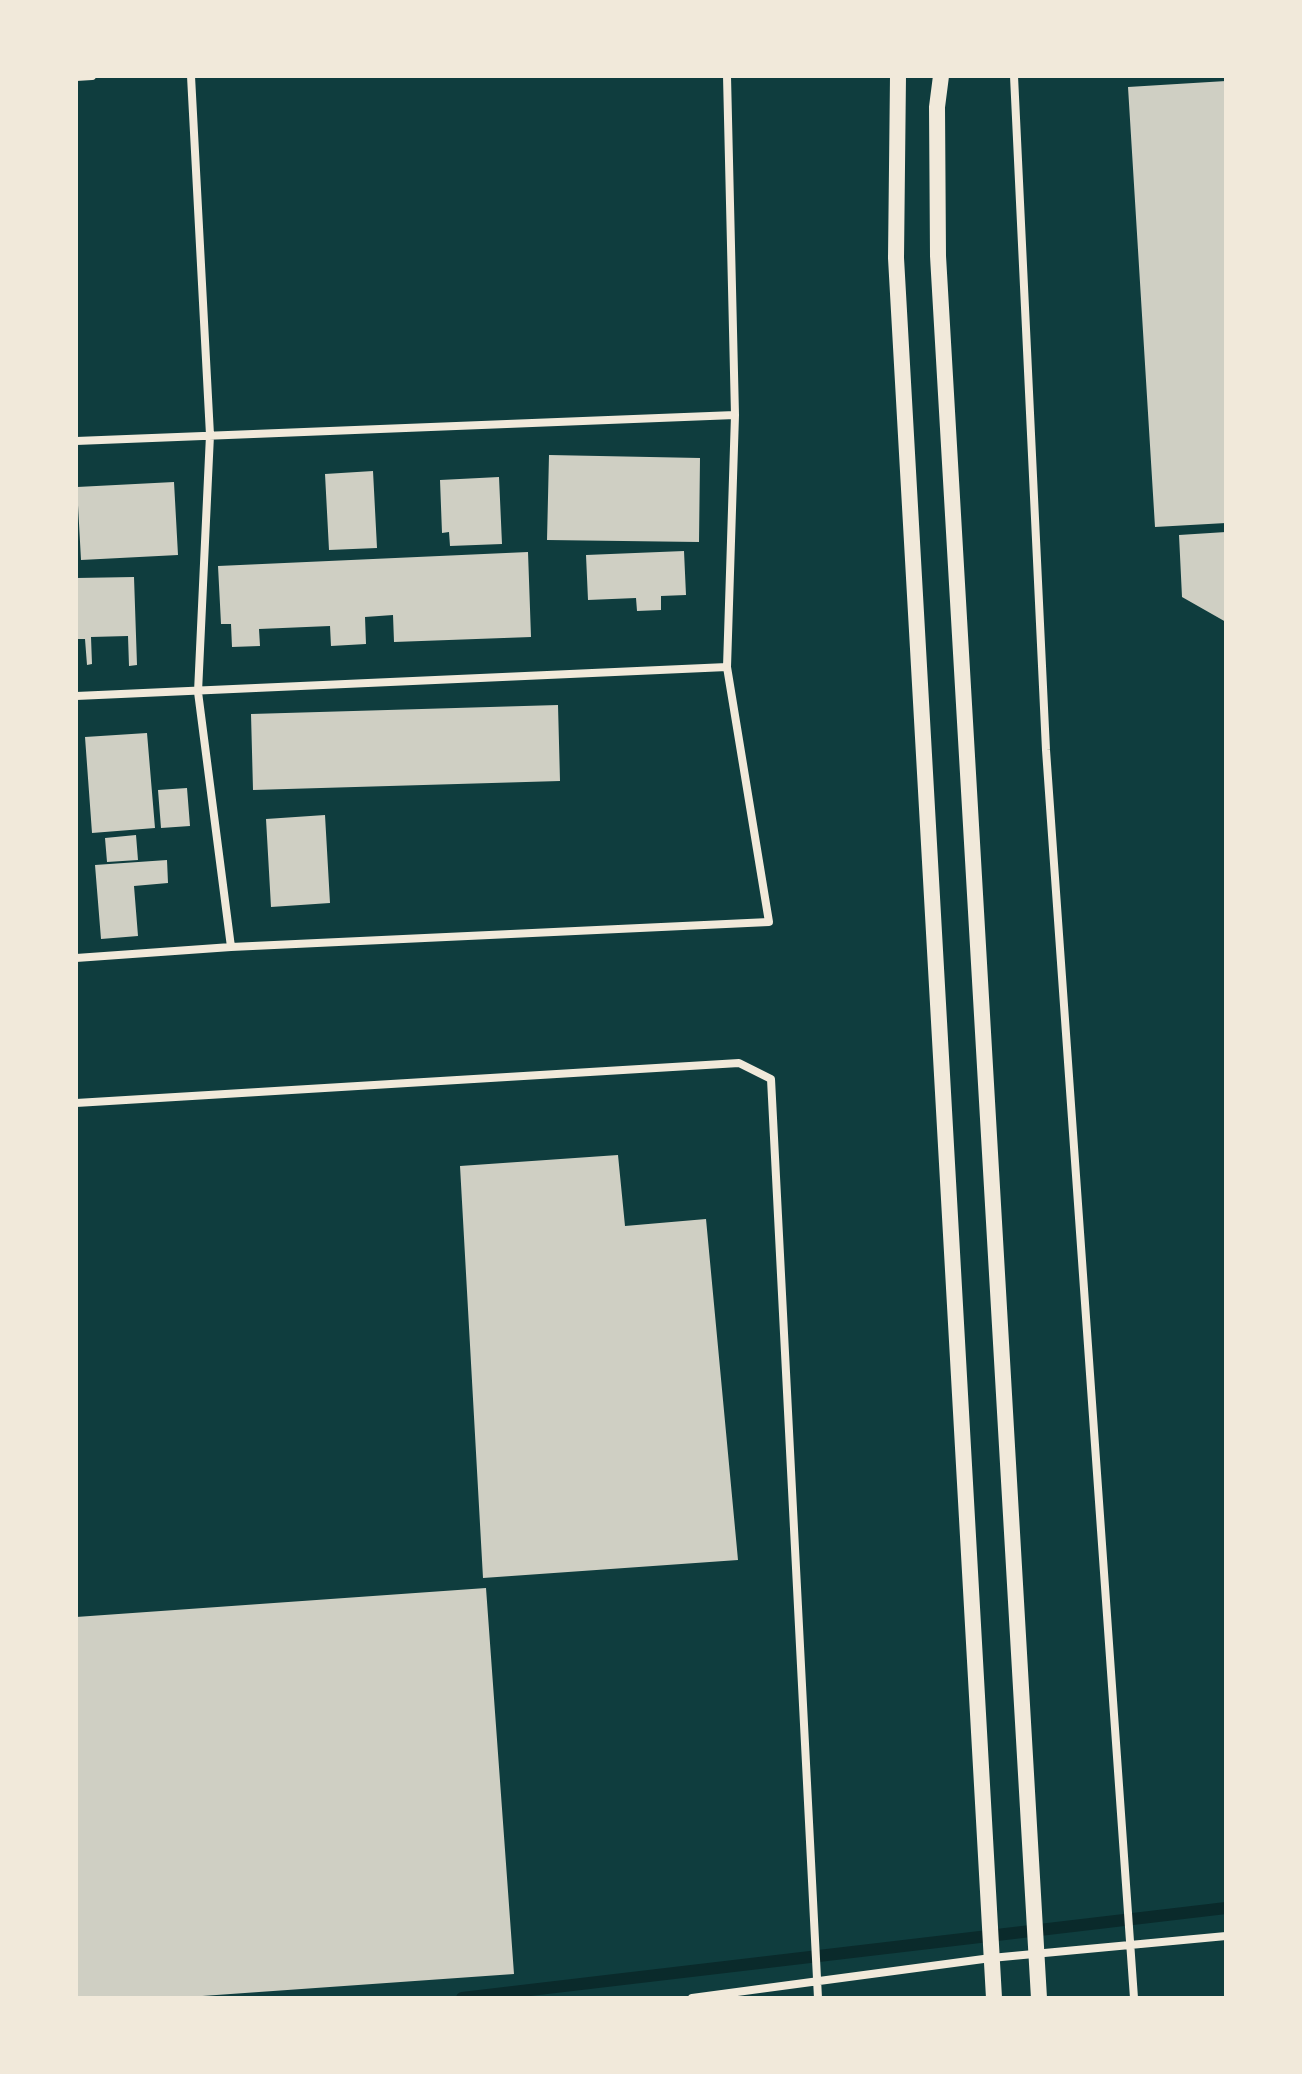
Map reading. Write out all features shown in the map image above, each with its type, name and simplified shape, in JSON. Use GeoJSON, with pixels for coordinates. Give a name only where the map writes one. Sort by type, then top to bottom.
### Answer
{"type":"FeatureCollection","features":[{"type":"Feature","properties":{"kind":"main road"},"geometry":{"type":"LineString","coordinates":[[898,76],[896,258],[994,1998]]}},
{"type":"Feature","properties":{"kind":"main road"},"geometry":{"type":"LineString","coordinates":[[941,76],[937,107],[938,256],[1039,1998]]}},
{"type":"Feature","properties":{"kind":"street"},"geometry":{"type":"LineString","coordinates":[[76,77],[92,76]]}},
{"type":"Feature","properties":{"kind":"street"},"geometry":{"type":"LineString","coordinates":[[191,76],[210,435],[198,692],[231,947]]}},
{"type":"Feature","properties":{"kind":"street"},"geometry":{"type":"LineString","coordinates":[[76,958],[231,947],[769,922],[727,667],[735,415],[727,76]]}},
{"type":"Feature","properties":{"kind":"street"},"geometry":{"type":"LineString","coordinates":[[1014,76],[1046,750],[1134,1998]]}},
{"type":"Feature","properties":{"kind":"street"},"geometry":{"type":"LineString","coordinates":[[76,441],[735,415]]}},
{"type":"Feature","properties":{"kind":"street"},"geometry":{"type":"LineString","coordinates":[[76,696],[727,667]]}},
{"type":"Feature","properties":{"kind":"street"},"geometry":{"type":"LineString","coordinates":[[76,1103],[739,1063],[771,1079],[818,1998]]}},
{"type":"Feature","properties":{"kind":"street"},"geometry":{"type":"LineString","coordinates":[[692,1998],[991,1958],[1226,1936]]}},
{"type":"Feature","properties":{"kind":"building"},"geometry":{"type":"Polygon","coordinates":[[[1226,81],[1226,523],[1155,527],[1128,87],[1226,81]]]}},
{"type":"Feature","properties":{"kind":"building"},"geometry":{"type":"Polygon","coordinates":[[[549,455],[700,458],[699,542],[547,540],[549,455]]]}},
{"type":"Feature","properties":{"kind":"building"},"geometry":{"type":"Polygon","coordinates":[[[373,471],[377,548],[329,550],[325,474],[373,471]]]}},
{"type":"Feature","properties":{"kind":"building"},"geometry":{"type":"Polygon","coordinates":[[[499,477],[502,544],[450,546],[449,532],[442,533],[440,480],[499,477]]]}},
{"type":"Feature","properties":{"kind":"building"},"geometry":{"type":"Polygon","coordinates":[[[174,482],[178,555],[81,560],[77,487],[174,482]]]}},
{"type":"Feature","properties":{"kind":"building"},"geometry":{"type":"Polygon","coordinates":[[[1226,532],[1226,622],[1182,597],[1179,535],[1226,532]]]}},
{"type":"Feature","properties":{"kind":"building"},"geometry":{"type":"Polygon","coordinates":[[[684,551],[686,595],[661,596],[661,610],[637,611],[636,598],[588,600],[586,555],[684,551]]]}},
{"type":"Feature","properties":{"kind":"building"},"geometry":{"type":"Polygon","coordinates":[[[528,552],[531,637],[394,642],[393,615],[365,617],[366,644],[331,646],[330,626],[259,629],[260,646],[232,647],[231,624],[221,624],[218,566],[528,552]]]}},
{"type":"Feature","properties":{"kind":"building"},"geometry":{"type":"Polygon","coordinates":[[[134,577],[137,665],[129,666],[128,636],[91,637],[92,664],[87,665],[85,639],[76,639],[76,578],[134,577]]]}},
{"type":"Feature","properties":{"kind":"building"},"geometry":{"type":"Polygon","coordinates":[[[558,705],[560,781],[253,790],[251,714],[558,705]]]}},
{"type":"Feature","properties":{"kind":"building"},"geometry":{"type":"Polygon","coordinates":[[[147,733],[155,828],[92,833],[85,737],[147,733]]]}},
{"type":"Feature","properties":{"kind":"building"},"geometry":{"type":"Polygon","coordinates":[[[187,788],[190,826],[161,828],[158,790],[187,788]]]}},
{"type":"Feature","properties":{"kind":"building"},"geometry":{"type":"Polygon","coordinates":[[[325,815],[330,903],[271,907],[266,819],[325,815]]]}},
{"type":"Feature","properties":{"kind":"building"},"geometry":{"type":"Polygon","coordinates":[[[136,835],[138,860],[107,862],[105,838],[136,835]]]}},
{"type":"Feature","properties":{"kind":"building"},"geometry":{"type":"Polygon","coordinates":[[[167,860],[168,883],[134,886],[138,936],[101,939],[95,865],[167,860]]]}},
{"type":"Feature","properties":{"kind":"building"},"geometry":{"type":"Polygon","coordinates":[[[618,1155],[625,1226],[706,1219],[738,1560],[483,1578],[460,1166],[618,1155]]]}},
{"type":"Feature","properties":{"kind":"building"},"geometry":{"type":"Polygon","coordinates":[[[486,1588],[514,1974],[174,1998],[76,1998],[76,1617],[486,1588]]]}},
{"type":"Feature","properties":{"kind":"waterway"},"geometry":{"type":"LineString","coordinates":[[462,1998],[1226,1908]]}}]}
